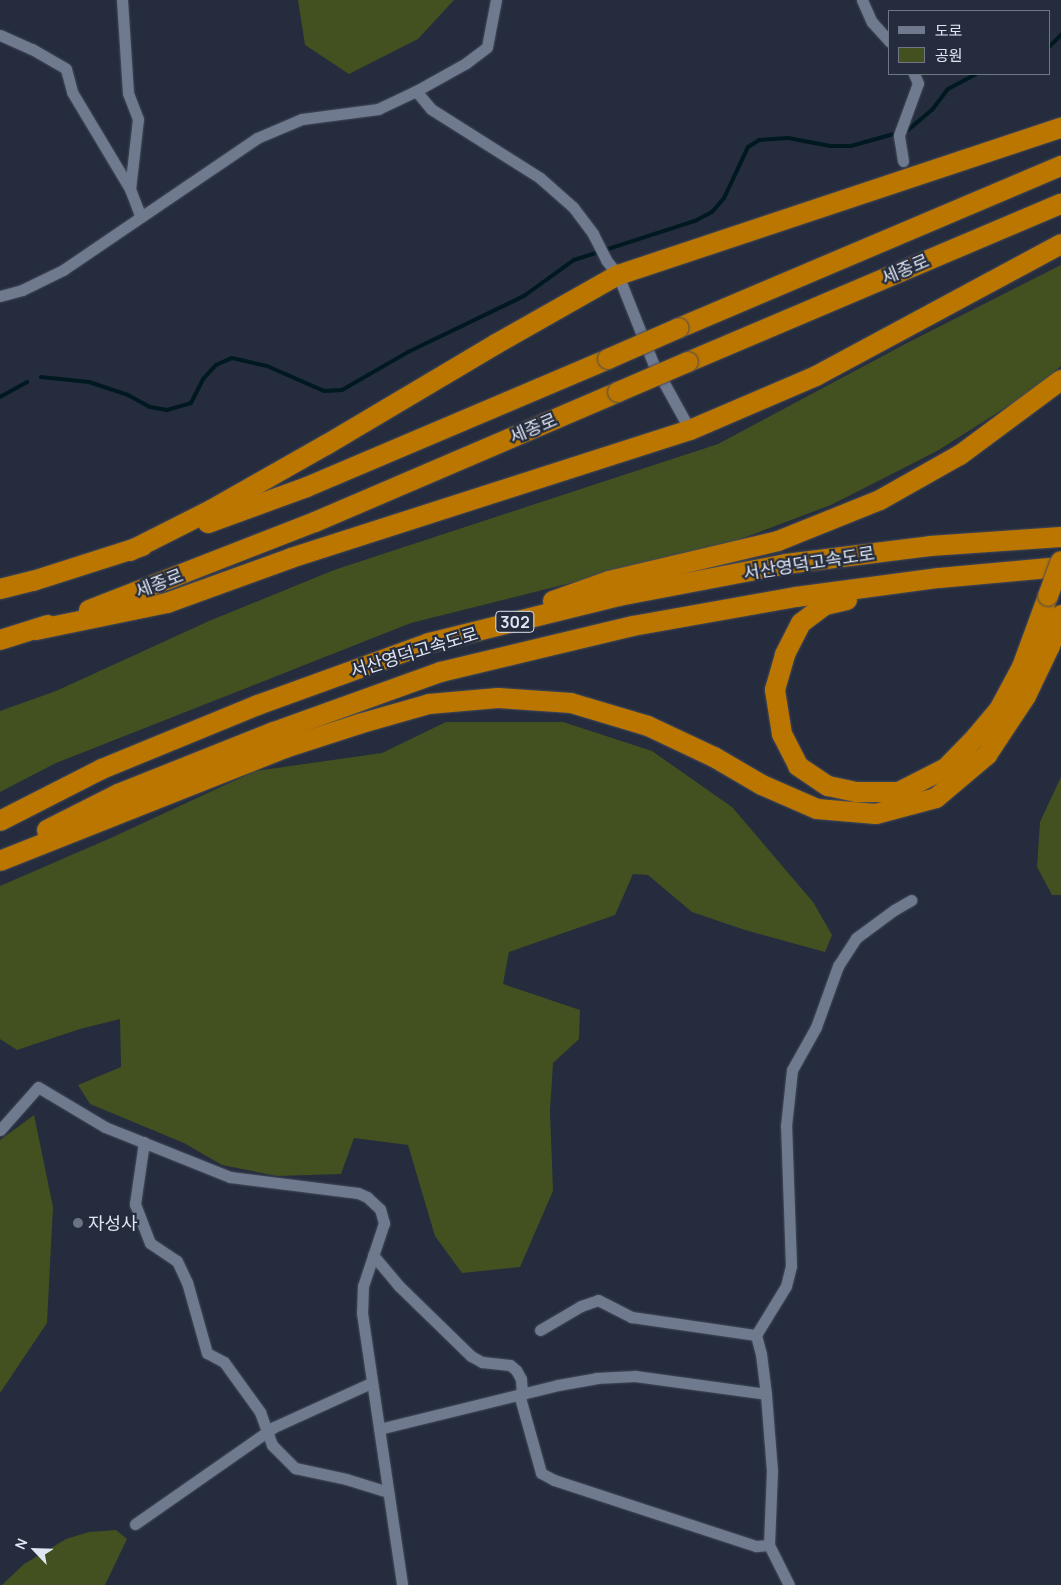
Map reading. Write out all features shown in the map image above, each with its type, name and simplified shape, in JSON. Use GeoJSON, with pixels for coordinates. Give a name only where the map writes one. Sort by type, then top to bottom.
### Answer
{"type":"FeatureCollection","features":[{"type":"Feature","properties":{"kind":"highway"},"geometry":{"type":"LineString","coordinates":[[130,551],[211,510],[326,446],[496,344],[612,268],[1061,128]]}},
{"type":"Feature","properties":{"kind":"highway","name":"세종로"},"geometry":{"type":"LineString","coordinates":[[0,589],[33,581],[130,551],[307,487],[1061,166]]}},
{"type":"Feature","properties":{"kind":"highway","name":"세종로"},"geometry":{"type":"LineString","coordinates":[[0,640],[36,630],[315,522],[1061,204]]}},
{"type":"Feature","properties":{"kind":"highway"},"geometry":{"type":"LineString","coordinates":[[36,630],[167,603],[291,558],[690,430],[816,376],[1061,244]]}},
{"type":"Feature","properties":{"kind":"highway"},"geometry":{"type":"LineString","coordinates":[[429,643],[610,581],[778,541],[880,500],[960,455],[1061,380]]}},
{"type":"Feature","properties":{"kind":"highway","name":"서산영덕고속도로"},"geometry":{"type":"LineString","coordinates":[[0,821],[102,769],[248,708],[429,643],[619,596],[786,564],[930,546],[1061,537]]}},
{"type":"Feature","properties":{"kind":"highway"},"geometry":{"type":"LineString","coordinates":[[939,578],[825,605],[801,623],[785,655],[775,690],[782,734],[798,766],[828,786],[856,792],[899,792],[946,768],[976,737],[1000,708],[1022,667],[1061,561]]}},
{"type":"Feature","properties":{"kind":"highway","name":"서산영덕고속도로"},"geometry":{"type":"LineString","coordinates":[[0,853],[118,794],[274,732],[441,672],[633,626],[796,597],[939,578],[1061,567]]}},
{"type":"Feature","properties":{"kind":"highway"},"geometry":{"type":"LineString","coordinates":[[0,861],[285,748],[429,704],[498,698],[571,703],[648,726],[714,757],[762,785],[817,809],[876,814],[936,798],[987,755],[1026,696],[1050,646],[1061,615]]}},
{"type":"Feature","properties":{"kind":"street"},"geometry":{"type":"LineString","coordinates":[[122,0],[128,93],[138,119],[130,189]]}},
{"type":"Feature","properties":{"kind":"street"},"geometry":{"type":"LineString","coordinates":[[0,296],[22,290],[63,270],[257,138],[302,119],[378,109],[416,91],[466,63],[487,47],[496,0]]}},
{"type":"Feature","properties":{"kind":"street"},"geometry":{"type":"LineString","coordinates":[[862,0],[872,22],[888,40]]}},
{"type":"Feature","properties":{"kind":"street"},"geometry":{"type":"LineString","coordinates":[[0,35],[32,49],[66,69],[72,92],[130,189],[142,217]]}},
{"type":"Feature","properties":{"kind":"street"},"geometry":{"type":"LineString","coordinates":[[903,161],[899,135],[918,83],[914,75]]}},
{"type":"Feature","properties":{"kind":"street"},"geometry":{"type":"LineString","coordinates":[[416,91],[431,109],[540,178],[573,207],[593,234],[612,268],[653,363],[690,430]]}},
{"type":"Feature","properties":{"kind":"street"},"geometry":{"type":"LineString","coordinates":[[789,1585],[769,1545],[772,1471],[762,1354],[756,1335],[786,1286],[791,1266],[786,1126],[792,1070],[816,1027],[838,966],[856,938],[911,900]]}},
{"type":"Feature","properties":{"kind":"street"},"geometry":{"type":"LineString","coordinates":[[0,1130],[38,1087],[105,1127],[230,1177],[358,1193],[367,1197],[380,1210],[384,1223],[363,1286],[362,1313],[402,1585]]}},
{"type":"Feature","properties":{"kind":"street"},"geometry":{"type":"LineString","coordinates":[[144,1142],[136,1204],[150,1243],[176,1261],[187,1282],[208,1353],[224,1362],[260,1412],[272,1445],[295,1468],[346,1479],[388,1492]]}},
{"type":"Feature","properties":{"kind":"street"},"geometry":{"type":"LineString","coordinates":[[373,1255],[399,1286],[471,1356],[482,1362],[510,1365],[516,1370],[521,1379],[520,1394],[541,1473],[554,1480],[756,1546],[769,1545]]}},
{"type":"Feature","properties":{"kind":"street"},"geometry":{"type":"LineString","coordinates":[[540,1330],[581,1306],[598,1300],[632,1317],[756,1335]]}},
{"type":"Feature","properties":{"kind":"street"},"geometry":{"type":"LineString","coordinates":[[379,1429],[520,1394],[596,1378],[635,1376],[766,1394]]}},
{"type":"Feature","properties":{"kind":"street"},"geometry":{"type":"LineString","coordinates":[[135,1524],[268,1431],[371,1383]]}},
{"type":"Feature","properties":{"kind":"green space"},"geometry":{"type":"Polygon","coordinates":[[[298,0],[454,0],[418,39],[349,74],[305,45],[298,0]]]}},
{"type":"Feature","properties":{"kind":"green space"},"geometry":{"type":"Polygon","coordinates":[[[1061,265],[1061,366],[1035,389],[937,451],[831,505],[730,543],[411,623],[56,763],[0,792],[0,711],[56,691],[209,621],[334,570],[718,444],[907,343],[1061,265]]]}},
{"type":"Feature","properties":{"kind":"green space"},"geometry":{"type":"Polygon","coordinates":[[[446,722],[563,722],[652,751],[732,807],[813,902],[832,935],[825,952],[745,930],[692,912],[648,875],[633,874],[615,915],[509,952],[503,984],[580,1010],[579,1039],[553,1063],[550,1111],[553,1191],[520,1267],[462,1273],[435,1236],[408,1145],[354,1138],[341,1174],[277,1176],[222,1165],[184,1143],[90,1104],[78,1085],[121,1067],[120,1019],[80,1029],[17,1050],[0,1039],[0,886],[113,837],[255,771],[382,753],[446,722]]]}},
{"type":"Feature","properties":{"kind":"green space"},"geometry":{"type":"Polygon","coordinates":[[[1061,777],[1061,895],[1052,895],[1037,867],[1040,822],[1061,777]]]}},
{"type":"Feature","properties":{"kind":"green space"},"geometry":{"type":"Polygon","coordinates":[[[34,1115],[53,1207],[47,1323],[0,1393],[0,1140],[34,1115]]]}},
{"type":"Feature","properties":{"kind":"green space"},"geometry":{"type":"Polygon","coordinates":[[[116,1530],[127,1539],[105,1585],[2,1585],[24,1564],[66,1539],[89,1532],[116,1530]]]}},
{"type":"Feature","properties":{"kind":"waterway"},"geometry":{"type":"LineString","coordinates":[[1051,45],[1061,35]]}},
{"type":"Feature","properties":{"kind":"waterway"},"geometry":{"type":"LineString","coordinates":[[41,377],[89,382],[128,395],[150,407],[167,410],[191,403],[203,379],[216,365],[232,358],[267,366],[324,391],[342,390],[408,352],[524,296],[574,260],[695,221],[712,212],[724,198],[748,147],[759,140],[788,138],[830,146],[851,146],[908,130],[932,110],[948,89],[974,75]]}},
{"type":"Feature","properties":{"kind":"waterway"},"geometry":{"type":"LineString","coordinates":[[0,397],[27,382]]}},
{"type":"Feature","properties":{"kind":"place","name":"자성사"},"geometry":{"type":"Point","coordinates":[78,1223]}}]}
